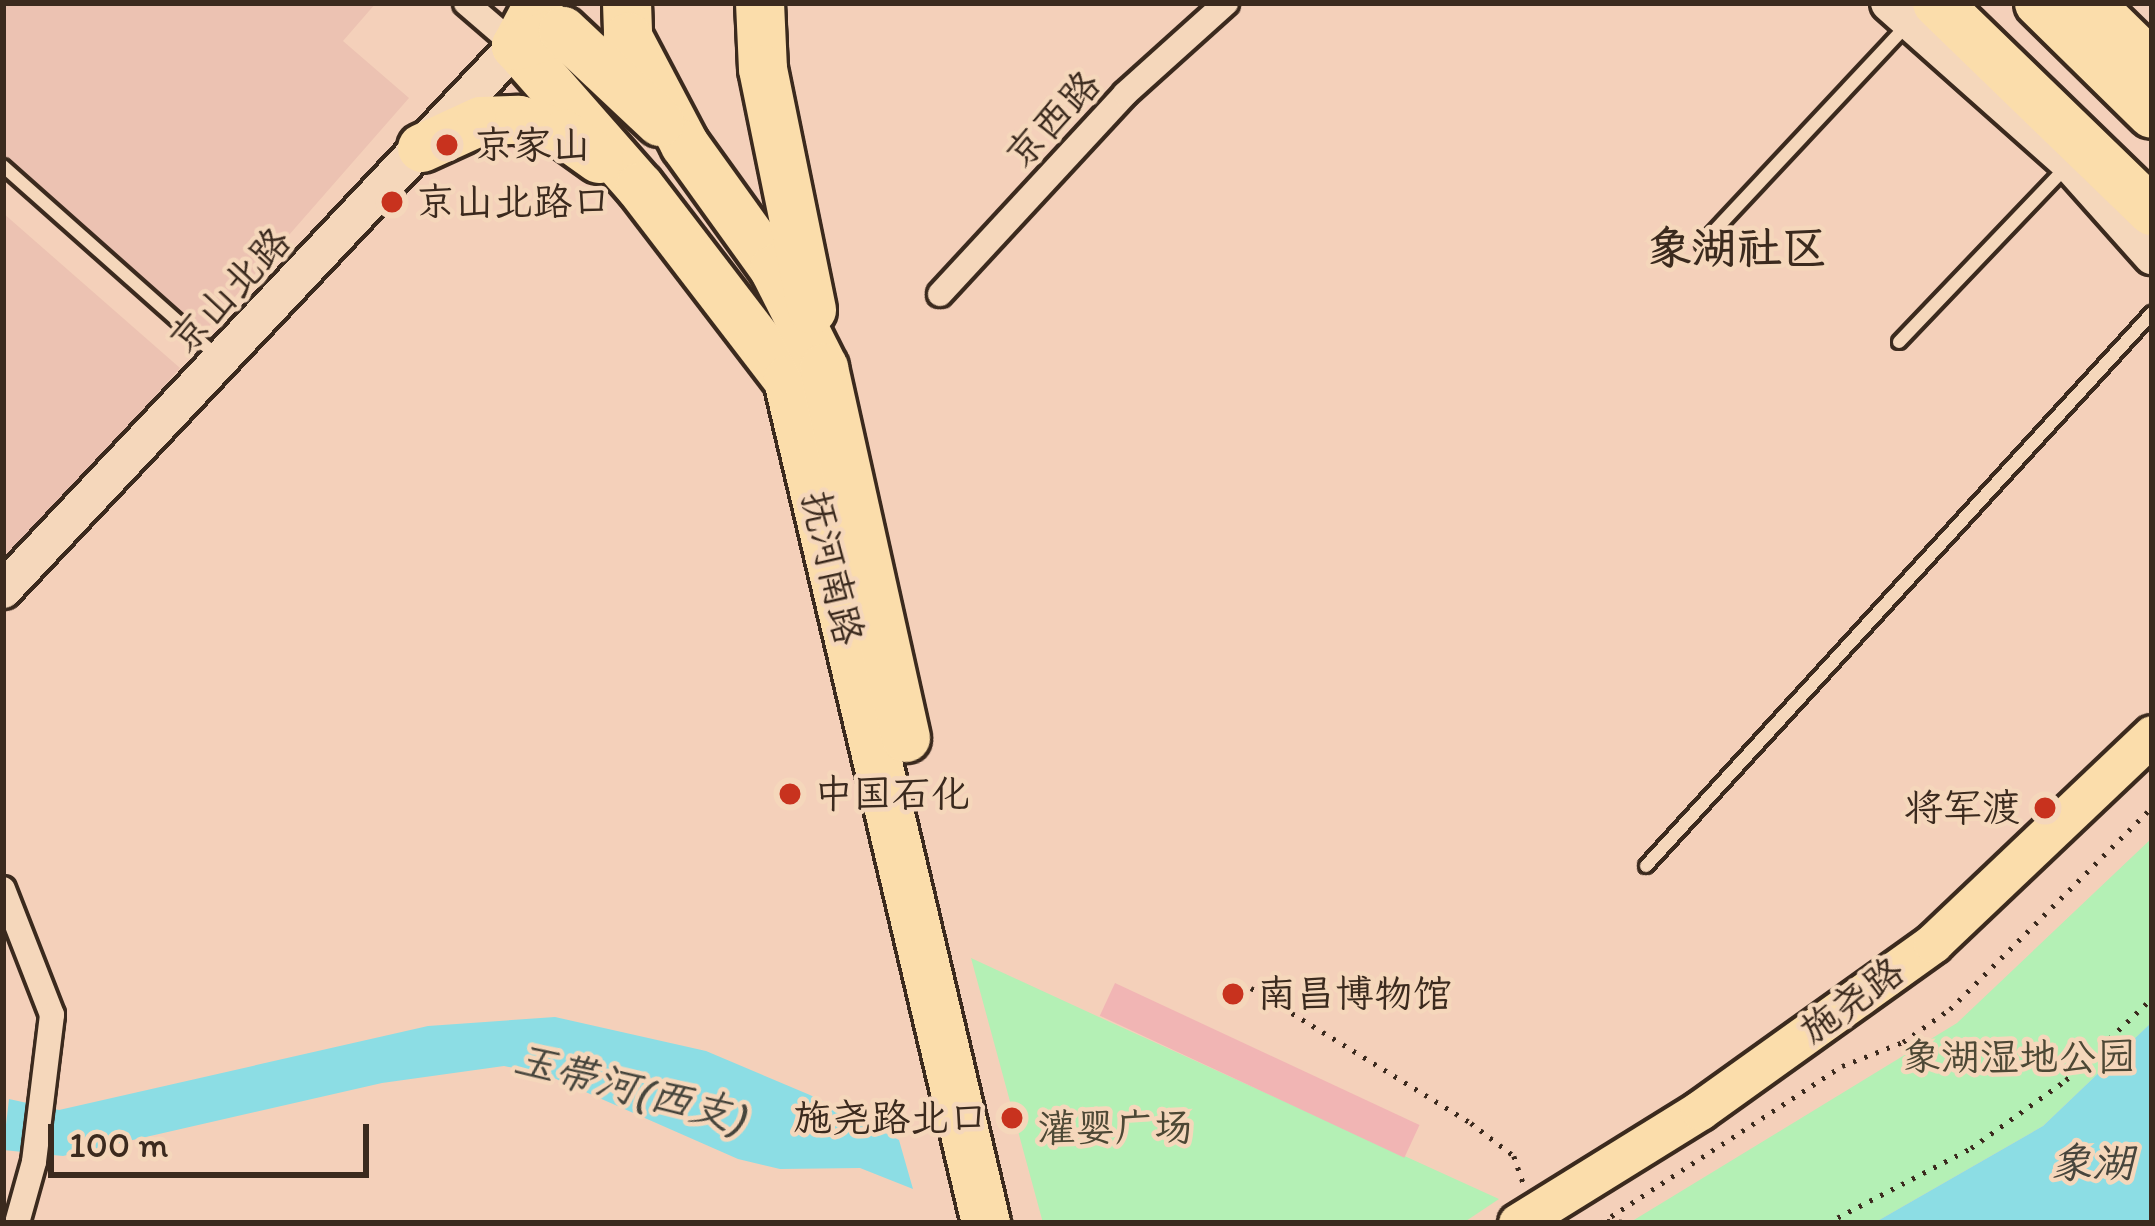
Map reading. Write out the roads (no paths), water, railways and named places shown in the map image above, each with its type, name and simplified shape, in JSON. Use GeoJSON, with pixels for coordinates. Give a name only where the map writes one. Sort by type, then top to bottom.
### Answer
{"type":"FeatureCollection","features":[{"type":"Feature","properties":{"kind":"highway"},"geometry":{"type":"LineString","coordinates":[[517,46],[539,3]]}},
{"type":"Feature","properties":{"kind":"highway"},"geometry":{"type":"LineString","coordinates":[[517,46],[559,3]]}},
{"type":"Feature","properties":{"kind":"highway","name":"抚河南路"},"geometry":{"type":"LineString","coordinates":[[627,3],[628,37],[685,146],[774,269],[824,368],[1014,1223]]}},
{"type":"Feature","properties":{"kind":"highway"},"geometry":{"type":"LineString","coordinates":[[760,3],[763,69],[824,368]]}},
{"type":"Feature","properties":{"kind":"highway"},"geometry":{"type":"LineString","coordinates":[[1982,3],[2152,169]]}},
{"type":"Feature","properties":{"kind":"highway"},"geometry":{"type":"LineString","coordinates":[[2038,3],[2152,114]]}},
{"type":"Feature","properties":{"kind":"highway"},"geometry":{"type":"LineString","coordinates":[[2089,3],[2152,65]]}},
{"type":"Feature","properties":{"kind":"highway"},"geometry":{"type":"LineString","coordinates":[[1912,9],[2152,211]]}},
{"type":"Feature","properties":{"kind":"highway"},"geometry":{"type":"LineString","coordinates":[[517,46],[563,32],[685,146]]}},
{"type":"Feature","properties":{"kind":"highway","name":"抚河南路"},"geometry":{"type":"LineString","coordinates":[[517,46],[640,187],[788,380],[986,1223]]}},
{"type":"Feature","properties":{"kind":"highway"},"geometry":{"type":"LineString","coordinates":[[422,148],[481,121],[519,120],[564,134],[640,187]]}},
{"type":"Feature","properties":{"kind":"main road","name":"施尧路"},"geometry":{"type":"LineString","coordinates":[[1534,1216],[1700,1110],[1933,943],[2152,735]]}},
{"type":"Feature","properties":{"kind":"main road","name":"施尧路"},"geometry":{"type":"LineString","coordinates":[[1534,1216],[1715,1123],[1949,957],[2152,765]]}},
{"type":"Feature","properties":{"kind":"street"},"geometry":{"type":"LineString","coordinates":[[466,3],[517,46]]}},
{"type":"Feature","properties":{"kind":"street","name":"京西路"},"geometry":{"type":"LineString","coordinates":[[940,294],[1125,94],[1226,3]]}},
{"type":"Feature","properties":{"kind":"street"},"geometry":{"type":"LineString","coordinates":[[2109,3],[2152,44]]}},
{"type":"Feature","properties":{"kind":"street"},"geometry":{"type":"LineString","coordinates":[[1912,9],[2069,164],[2152,256]]}},
{"type":"Feature","properties":{"kind":"street","name":"京山北路"},"geometry":{"type":"LineString","coordinates":[[3,590],[517,46]]}},
{"type":"Feature","properties":{"kind":"street"},"geometry":{"type":"LineString","coordinates":[[3,889],[52,1015],[46,1091],[17,1223]]}},
{"type":"Feature","properties":{"kind":"lane"},"geometry":{"type":"LineString","coordinates":[[1702,244],[1912,9]]}},
{"type":"Feature","properties":{"kind":"lane"},"geometry":{"type":"LineString","coordinates":[[1899,342],[2069,164]]}},
{"type":"Feature","properties":{"kind":"lane"},"geometry":{"type":"LineString","coordinates":[[3,166],[222,361]]}},
{"type":"Feature","properties":{"kind":"lane"},"geometry":{"type":"LineString","coordinates":[[1646,866],[2152,314]]}},
{"type":"Feature","properties":{"kind":"water","name":"玉带河(西支)"},"geometry":{"type":"Polygon","coordinates":[[[555,1017],[706,1051],[810,1095],[899,1140],[913,1189],[860,1168],[780,1169],[738,1159],[547,1075],[504,1066],[382,1083],[63,1156],[3,1150],[9,1099],[59,1110],[428,1026],[555,1017]]]}},
{"type":"Feature","properties":{"kind":"water","name":"象湖"},"geometry":{"type":"Polygon","coordinates":[[[2152,1022],[2152,1223],[1874,1223],[2043,1126],[2152,1022]]]}},
{"type":"Feature","properties":{"kind":"place","name":"京家山"},"geometry":{"type":"Point","coordinates":[447,145]}},
{"type":"Feature","properties":{"kind":"place","name":"京山北路口"},"geometry":{"type":"Point","coordinates":[392,202]}},
{"type":"Feature","properties":{"kind":"place","name":"中国石化"},"geometry":{"type":"Point","coordinates":[790,794]}},
{"type":"Feature","properties":{"kind":"place","name":"将军渡"},"geometry":{"type":"Point","coordinates":[2045,808]}},
{"type":"Feature","properties":{"kind":"place","name":"南昌博物馆"},"geometry":{"type":"Point","coordinates":[1233,994]}},
{"type":"Feature","properties":{"kind":"place","name":"施尧路北口"},"geometry":{"type":"Point","coordinates":[1012,1118]}},
{"type":"Feature","properties":{"kind":"district","name":"象湖社区"},"geometry":{"type":"Point","coordinates":[1737,248]}},
{"type":"Feature","properties":{"kind":"park label","name":"象湖湿地公园"},"geometry":{"type":"Point","coordinates":[2019,1057]}},
{"type":"Feature","properties":{"kind":"park label","name":"灌婴广场"},"geometry":{"type":"Point","coordinates":[1115,1128]}}]}
